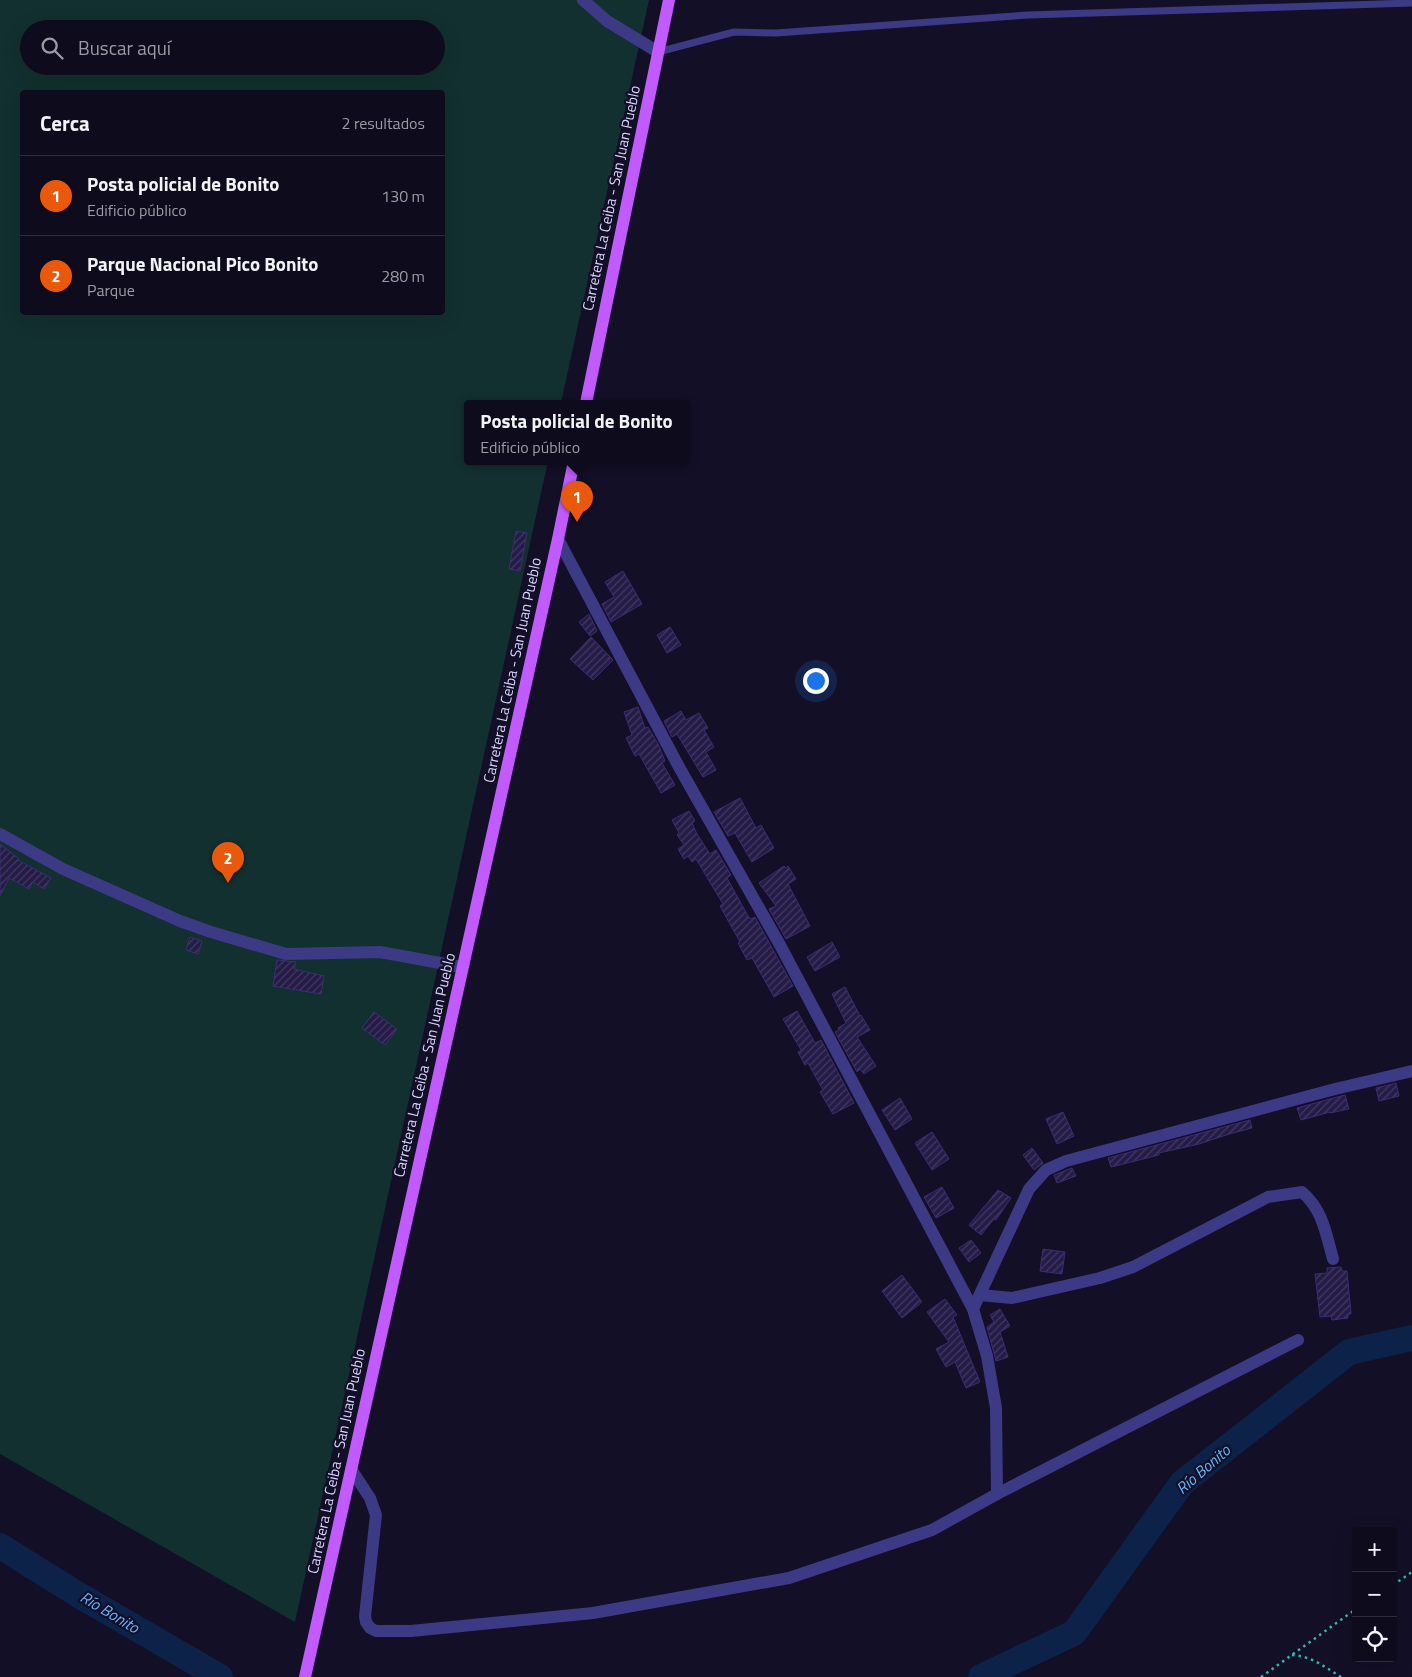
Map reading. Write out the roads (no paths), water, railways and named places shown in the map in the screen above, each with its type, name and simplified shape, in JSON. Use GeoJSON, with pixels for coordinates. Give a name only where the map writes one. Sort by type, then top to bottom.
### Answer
{"type":"FeatureCollection","features":[{"type":"Feature","properties":{"kind":"main road","name":"Carretera La Ceiba - San Juan Pueblo"},"geometry":{"type":"LineString","coordinates":[[587,400],[670,0]]}},
{"type":"Feature","properties":{"kind":"main road","name":"Carretera La Ceiba - San Juan Pueblo"},"geometry":{"type":"LineString","coordinates":[[305,1677],[573,465]]}},
{"type":"Feature","properties":{"kind":"street"},"geometry":{"type":"LineString","coordinates":[[583,0],[607,21],[658,52]]}},
{"type":"Feature","properties":{"kind":"street"},"geometry":{"type":"LineString","coordinates":[[558,539],[679,767],[780,946],[974,1309],[987,1356],[996,1408],[997,1494]]}},
{"type":"Feature","properties":{"kind":"street"},"geometry":{"type":"LineString","coordinates":[[0,834],[63,869],[140,904],[211,932],[267,949],[286,954],[380,952],[462,966]]}},
{"type":"Feature","properties":{"kind":"street"},"geometry":{"type":"LineString","coordinates":[[974,1309],[1029,1189],[1046,1170],[1086,1155],[1335,1089],[1412,1072]]}},
{"type":"Feature","properties":{"kind":"street"},"geometry":{"type":"LineString","coordinates":[[980,1296],[1012,1298],[1100,1278],[1133,1267],[1268,1197],[1302,1192],[1312,1200],[1321,1216],[1333,1259]]}},
{"type":"Feature","properties":{"kind":"street"},"geometry":{"type":"LineString","coordinates":[[351,1469],[370,1498],[376,1515],[365,1616],[370,1628],[376,1631],[411,1631],[593,1614],[789,1578],[932,1530],[997,1494],[1298,1340]]}},
{"type":"Feature","properties":{"kind":"lane"},"geometry":{"type":"LineString","coordinates":[[658,52],[734,32],[776,33],[1028,15],[1412,4]]}},
{"type":"Feature","properties":{"kind":"waterway","name":"Río Bonito"},"geometry":{"type":"LineString","coordinates":[[981,1677],[1074,1633],[1182,1483],[1349,1352],[1412,1338]]}},
{"type":"Feature","properties":{"kind":"waterway","name":"Río Bonito"},"geometry":{"type":"LineString","coordinates":[[0,1546],[77,1594],[220,1677]]}},
{"type":"Feature","properties":{"kind":"place","name":"Posta policial de Bonito"},"geometry":{"type":"Point","coordinates":[577,522]}},
{"type":"Feature","properties":{"kind":"place","name":"Parque Nacional Pico Bonito"},"geometry":{"type":"Point","coordinates":[228,883]}}]}
